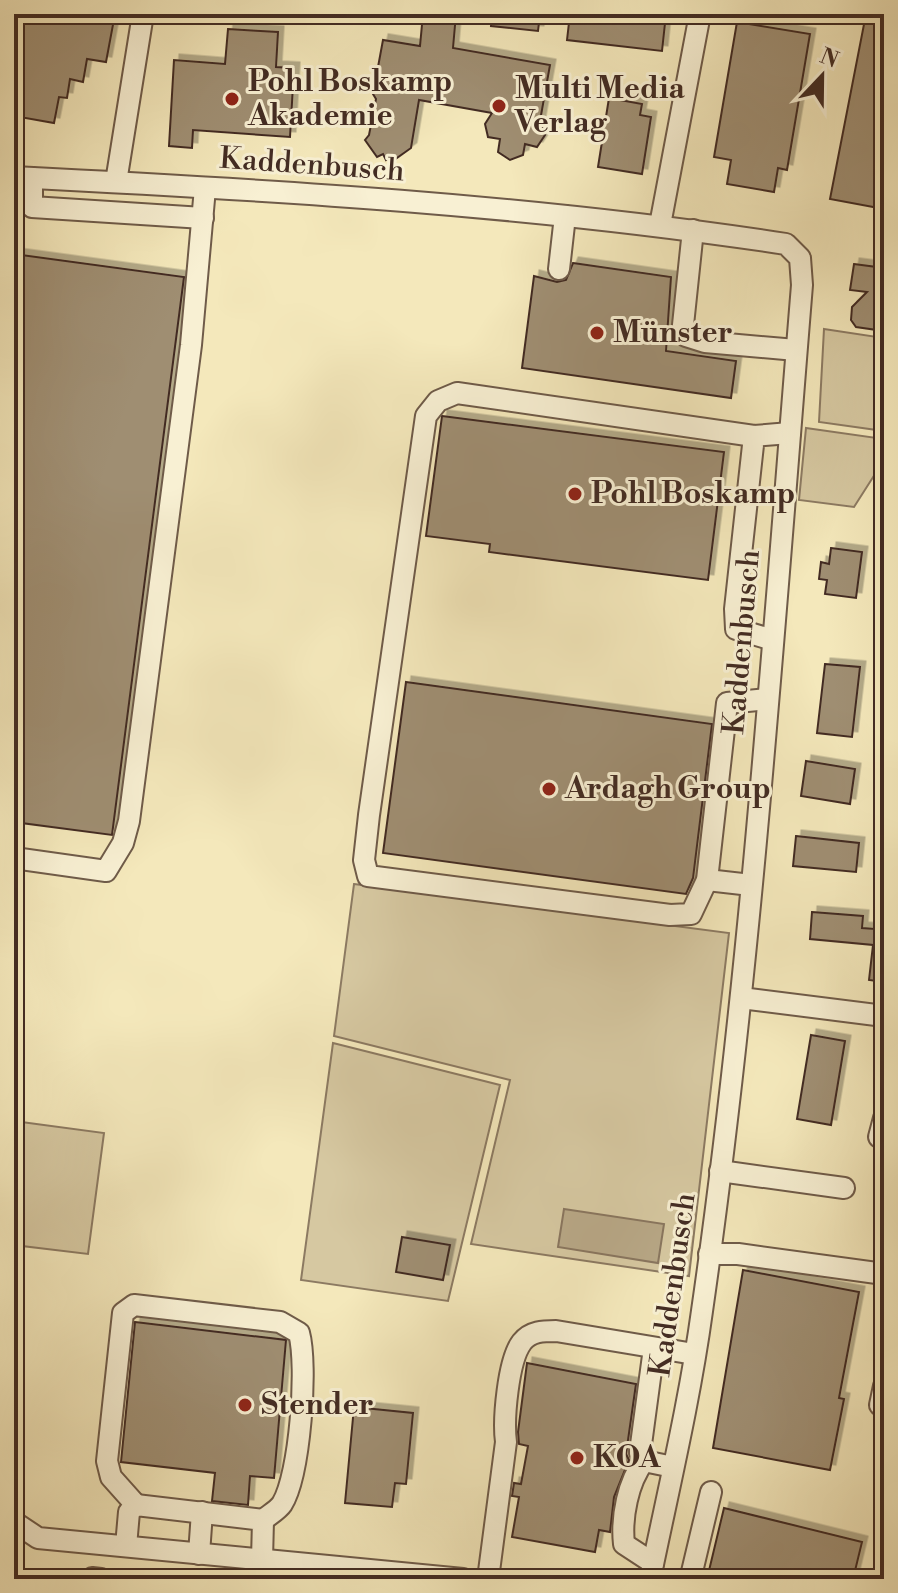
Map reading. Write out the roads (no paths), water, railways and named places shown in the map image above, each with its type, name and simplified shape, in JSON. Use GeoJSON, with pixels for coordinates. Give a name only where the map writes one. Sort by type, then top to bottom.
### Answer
{"type":"FeatureCollection","features":[{"type":"Feature","properties":{"kind":"street"},"geometry":{"type":"LineString","coordinates":[[116,182],[143,14]]}},
{"type":"Feature","properties":{"kind":"street"},"geometry":{"type":"LineString","coordinates":[[660,225],[700,14]]}},
{"type":"Feature","properties":{"kind":"street"},"geometry":{"type":"LineString","coordinates":[[23,178],[23,207],[203,218]]}},
{"type":"Feature","properties":{"kind":"street","name":"Kaddenbusch"},"geometry":{"type":"LineString","coordinates":[[23,178],[432,202],[660,225],[786,244],[795,249],[802,267],[741,998],[694,1354],[650,1571]]}},
{"type":"Feature","properties":{"kind":"street"},"geometry":{"type":"LineString","coordinates":[[14,858],[106,871],[123,843],[129,821],[191,345],[205,188]]}},
{"type":"Feature","properties":{"kind":"street"},"geometry":{"type":"LineString","coordinates":[[559,269],[565,216]]}},
{"type":"Feature","properties":{"kind":"street"},"geometry":{"type":"LineString","coordinates":[[693,230],[683,325],[686,336],[705,342],[796,350]]}},
{"type":"Feature","properties":{"kind":"street"},"geometry":{"type":"LineString","coordinates":[[768,699],[727,703],[707,880],[691,914],[670,915],[368,876],[364,860],[426,416],[438,401],[457,393],[754,436],[790,433]]}},
{"type":"Feature","properties":{"kind":"street"},"geometry":{"type":"LineString","coordinates":[[754,436],[740,550],[736,629],[773,640]]}},
{"type":"Feature","properties":{"kind":"street"},"geometry":{"type":"LineString","coordinates":[[707,880],[751,885]]}},
{"type":"Feature","properties":{"kind":"street"},"geometry":{"type":"LineString","coordinates":[[741,998],[884,1016]]}},
{"type":"Feature","properties":{"kind":"street"},"geometry":{"type":"LineString","coordinates":[[720,1171],[844,1188]]}},
{"type":"Feature","properties":{"kind":"street"},"geometry":{"type":"LineString","coordinates":[[709,1254],[738,1254],[884,1274]]}},
{"type":"Feature","properties":{"kind":"street"},"geometry":{"type":"LineString","coordinates":[[134,1305],[280,1322],[299,1333],[305,1355],[291,1483],[281,1505],[263,1520],[202,1512],[136,1505],[111,1477],[107,1461],[123,1313],[134,1305]]}},
{"type":"Feature","properties":{"kind":"street"},"geometry":{"type":"LineString","coordinates":[[488,1579],[506,1442],[503,1421],[516,1356],[522,1342],[537,1331],[556,1331],[694,1354]]}},
{"type":"Feature","properties":{"kind":"street"},"geometry":{"type":"LineString","coordinates":[[644,1461],[640,1452],[654,1348]]}},
{"type":"Feature","properties":{"kind":"street"},"geometry":{"type":"LineString","coordinates":[[644,1461],[673,1467]]}},
{"type":"Feature","properties":{"kind":"street"},"geometry":{"type":"LineString","coordinates":[[644,1461],[633,1476],[622,1531],[624,1544],[650,1571]]}},
{"type":"Feature","properties":{"kind":"street"},"geometry":{"type":"LineString","coordinates":[[691,1576],[711,1492]]}},
{"type":"Feature","properties":{"kind":"street"},"geometry":{"type":"LineString","coordinates":[[126,1546],[129,1512],[136,1505]]}},
{"type":"Feature","properties":{"kind":"street"},"geometry":{"type":"LineString","coordinates":[[199,1554],[202,1512]]}},
{"type":"Feature","properties":{"kind":"street"},"geometry":{"type":"LineString","coordinates":[[262,1560],[263,1520]]}},
{"type":"Feature","properties":{"kind":"street"},"geometry":{"type":"LineString","coordinates":[[14,1522],[38,1538],[262,1560],[286,1570],[463,1579]]}},
{"type":"Feature","properties":{"kind":"street"},"geometry":{"type":"LineString","coordinates":[[92,1578],[101,1579]]}},
{"type":"Feature","properties":{"kind":"place","name":"Pohl Boskamp Akademie"},"geometry":{"type":"Point","coordinates":[232,99]}},
{"type":"Feature","properties":{"kind":"place","name":"Multi Media Verlag"},"geometry":{"type":"Point","coordinates":[499,106]}},
{"type":"Feature","properties":{"kind":"place","name":"Münster"},"geometry":{"type":"Point","coordinates":[597,333]}},
{"type":"Feature","properties":{"kind":"place","name":"Pohl Boskamp"},"geometry":{"type":"Point","coordinates":[575,494]}},
{"type":"Feature","properties":{"kind":"place","name":"Ardagh Group"},"geometry":{"type":"Point","coordinates":[549,789]}},
{"type":"Feature","properties":{"kind":"place","name":"Stender"},"geometry":{"type":"Point","coordinates":[245,1405]}},
{"type":"Feature","properties":{"kind":"place","name":"KOA"},"geometry":{"type":"Point","coordinates":[577,1458]}}]}
